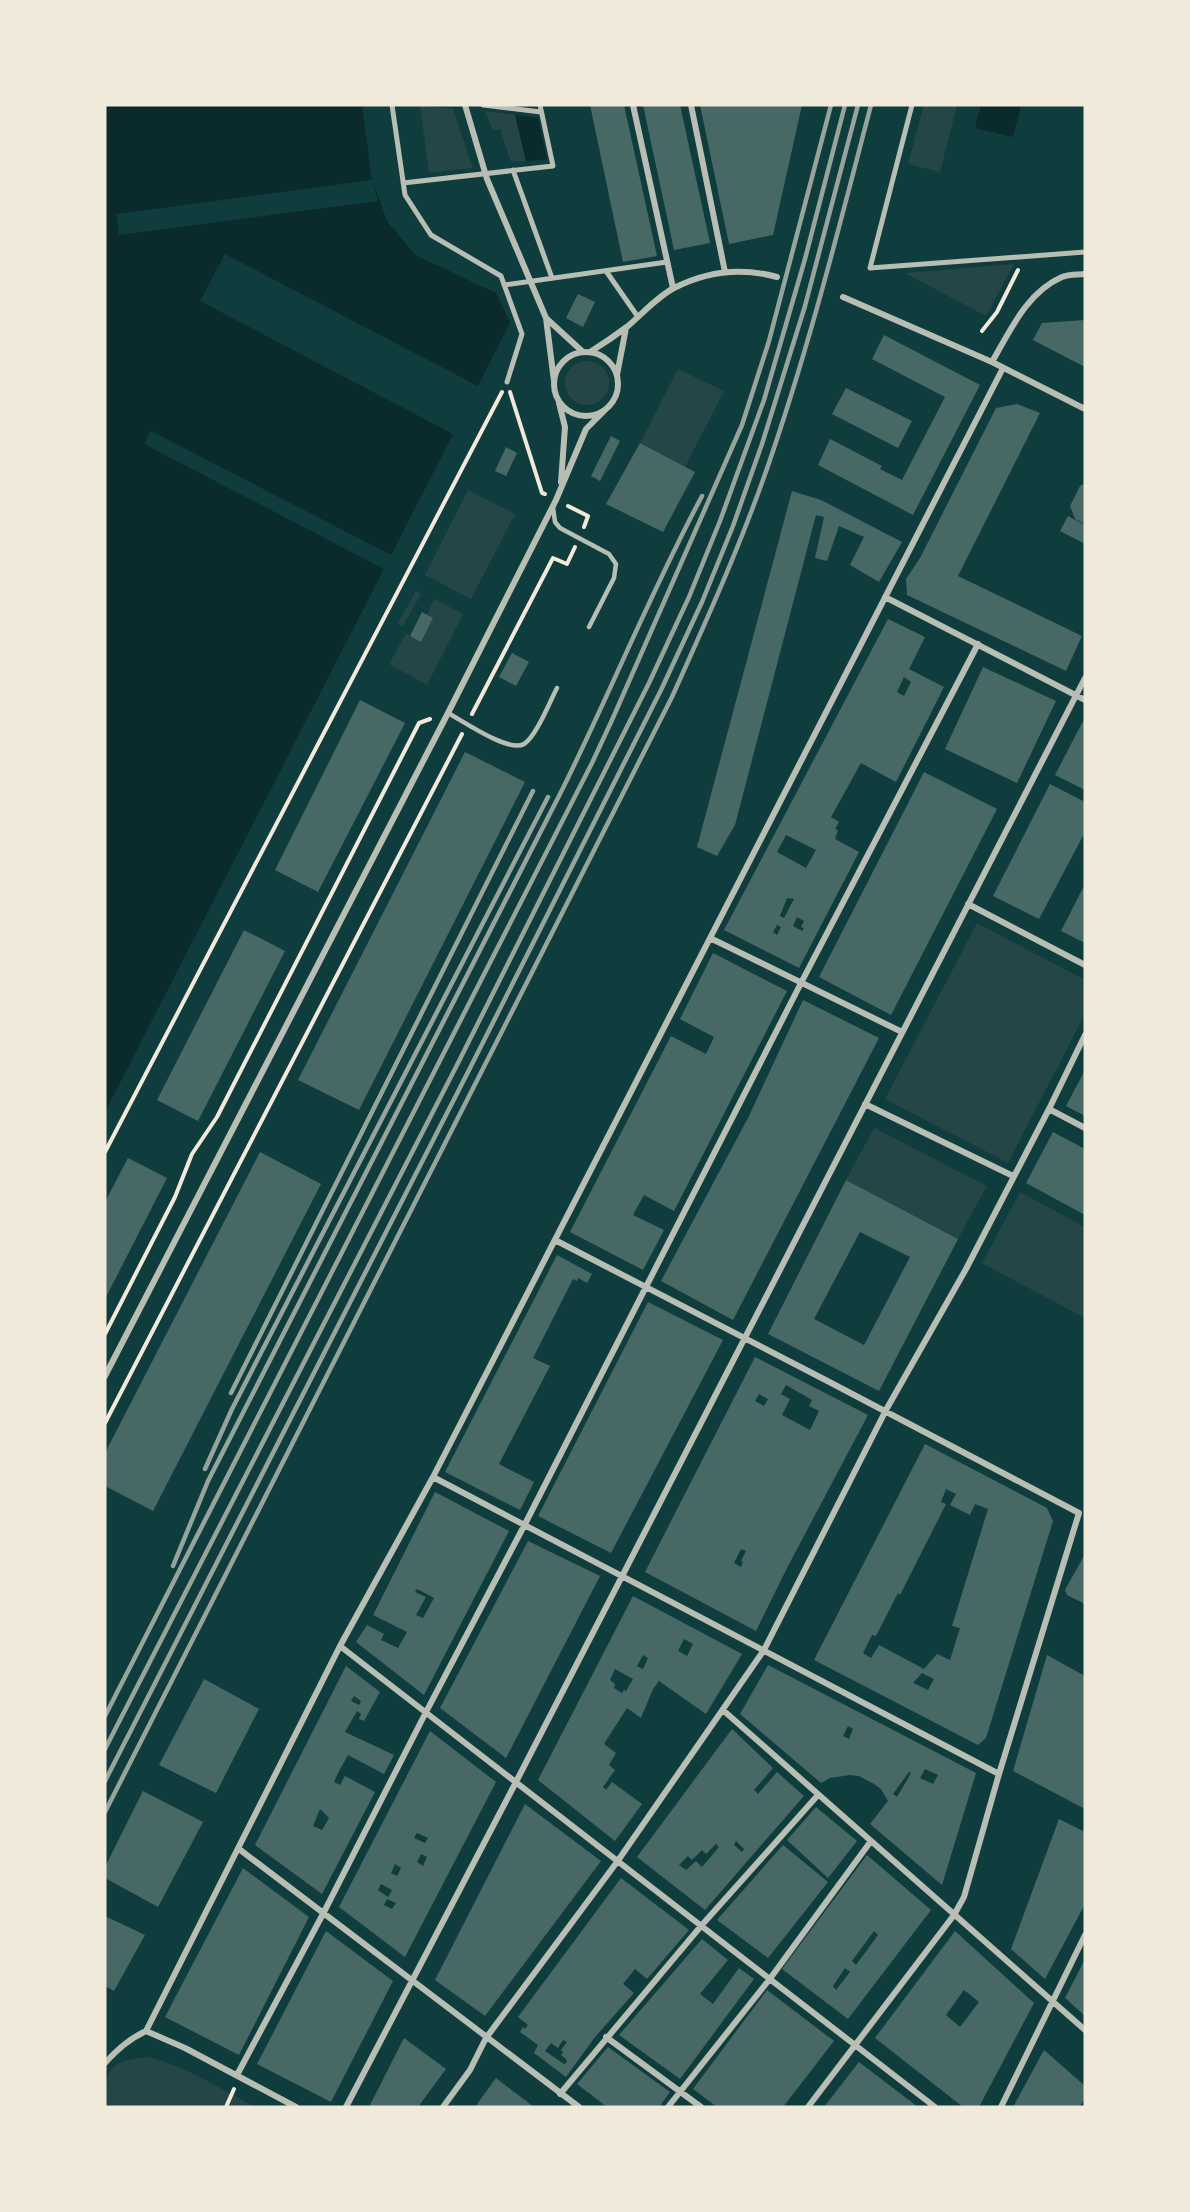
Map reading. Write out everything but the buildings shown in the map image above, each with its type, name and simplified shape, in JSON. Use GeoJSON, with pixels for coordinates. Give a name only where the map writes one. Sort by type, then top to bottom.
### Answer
{"type":"FeatureCollection","features":[{"type":"Feature","properties":{"kind":"street"},"geometry":{"type":"LineString","coordinates":[[392,105],[405,195],[431,235],[501,276],[522,334],[507,381]]}},
{"type":"Feature","properties":{"kind":"street"},"geometry":{"type":"LineString","coordinates":[[465,105],[485,173],[546,318],[554,381],[565,428],[560,490]]}},
{"type":"Feature","properties":{"kind":"street"},"geometry":{"type":"LineString","coordinates":[[483,105],[541,112]]}},
{"type":"Feature","properties":{"kind":"street"},"geometry":{"type":"LineString","coordinates":[[403,183],[553,166],[540,105]]}},
{"type":"Feature","properties":{"kind":"street"},"geometry":{"type":"LineString","coordinates":[[633,105],[673,288]]}},
{"type":"Feature","properties":{"kind":"street"},"geometry":{"type":"LineString","coordinates":[[691,105],[725,272]]}},
{"type":"Feature","properties":{"kind":"street"},"geometry":{"type":"LineString","coordinates":[[912,105],[870,268],[1085,252]]}},
{"type":"Feature","properties":{"kind":"street"},"geometry":{"type":"LineString","coordinates":[[513,170],[552,278]]}},
{"type":"Feature","properties":{"kind":"street"},"geometry":{"type":"LineString","coordinates":[[504,285],[667,262]]}},
{"type":"Feature","properties":{"kind":"street"},"geometry":{"type":"LineString","coordinates":[[606,271],[638,317]]}},
{"type":"Feature","properties":{"kind":"street"},"geometry":{"type":"LineString","coordinates":[[586,352],[626,327],[673,288],[725,272],[755,271],[777,277]]}},
{"type":"Feature","properties":{"kind":"street"},"geometry":{"type":"LineString","coordinates":[[992,362],[1016,321],[1040,290],[1064,276],[1085,274]]}},
{"type":"Feature","properties":{"kind":"street"},"geometry":{"type":"LineString","coordinates":[[843,297],[992,362],[1085,409]]}},
{"type":"Feature","properties":{"kind":"street"},"geometry":{"type":"LineString","coordinates":[[546,318],[586,352]]}},
{"type":"Feature","properties":{"kind":"street"},"geometry":{"type":"LineString","coordinates":[[105,1376],[448,713],[555,502],[586,429],[610,405],[615,396],[626,327]]}},
{"type":"Feature","properties":{"kind":"street"},"geometry":{"type":"LineString","coordinates":[[554,381],[561,364],[576,353],[586,352],[606,358],[617,376]]}},
{"type":"Feature","properties":{"kind":"street"},"geometry":{"type":"LineString","coordinates":[[105,2062],[133,2037],[146,2031],[340,1646],[433,1477],[1003,368]]}},
{"type":"Feature","properties":{"kind":"street"},"geometry":{"type":"LineString","coordinates":[[557,397],[563,406],[581,415],[602,411],[610,405]]}},
{"type":"Feature","properties":{"kind":"street"},"geometry":{"type":"LineString","coordinates":[[885,597],[1085,700]]}},
{"type":"Feature","properties":{"kind":"street"},"geometry":{"type":"LineString","coordinates":[[237,2075],[525,1524],[801,983],[978,644]]}},
{"type":"Feature","properties":{"kind":"street"},"geometry":{"type":"LineString","coordinates":[[346,2107],[1085,678]]}},
{"type":"Feature","properties":{"kind":"street"},"geometry":{"type":"LineString","coordinates":[[968,904],[1085,965]]}},
{"type":"Feature","properties":{"kind":"street"},"geometry":{"type":"LineString","coordinates":[[710,938],[902,1032]]}},
{"type":"Feature","properties":{"kind":"street"},"geometry":{"type":"LineString","coordinates":[[443,2107],[470,2070],[486,2038],[617,1862],[724,1711],[764,1650],[886,1410],[966,1269],[1085,1035]]}},
{"type":"Feature","properties":{"kind":"street"},"geometry":{"type":"LineString","coordinates":[[865,1104],[1013,1176]]}},
{"type":"Feature","properties":{"kind":"street"},"geometry":{"type":"LineString","coordinates":[[1049,1109],[1085,1128]]}},
{"type":"Feature","properties":{"kind":"street"},"geometry":{"type":"LineString","coordinates":[[555,1240],[743,1339],[886,1410],[1079,1513],[964,1897],[954,1915],[808,2107]]}},
{"type":"Feature","properties":{"kind":"street"},"geometry":{"type":"LineString","coordinates":[[433,1477],[999,1774]]}},
{"type":"Feature","properties":{"kind":"street"},"geometry":{"type":"LineString","coordinates":[[340,1646],[935,2107]]}},
{"type":"Feature","properties":{"kind":"street"},"geometry":{"type":"LineString","coordinates":[[724,1711],[1085,2030]]}},
{"type":"Feature","properties":{"kind":"street"},"geometry":{"type":"LineString","coordinates":[[560,2094],[701,1926],[818,1795]]}},
{"type":"Feature","properties":{"kind":"street"},"geometry":{"type":"LineString","coordinates":[[668,2107],[769,1980],[871,1842]]}},
{"type":"Feature","properties":{"kind":"street"},"geometry":{"type":"LineString","coordinates":[[239,1849],[579,2107]]}},
{"type":"Feature","properties":{"kind":"street"},"geometry":{"type":"LineString","coordinates":[[1001,2107],[1085,1935]]}},
{"type":"Feature","properties":{"kind":"street"},"geometry":{"type":"LineString","coordinates":[[146,2031],[185,2048],[296,2107]]}},
{"type":"Feature","properties":{"kind":"street"},"geometry":{"type":"LineString","coordinates":[[606,2037],[701,2107]]}},
{"type":"Feature","properties":{"kind":"lane"},"geometry":{"type":"LineString","coordinates":[[555,502],[555,522],[560,528],[609,554],[616,564],[614,578],[589,627]]}},
{"type":"Feature","properties":{"kind":"lane"},"geometry":{"type":"LineString","coordinates":[[448,713],[506,745],[519,746],[532,735],[557,688]]}},
{"type":"Feature","properties":{"kind":"path"},"geometry":{"type":"LineString","coordinates":[[982,331],[997,312],[1025,256]]}},
{"type":"Feature","properties":{"kind":"path"},"geometry":{"type":"LineString","coordinates":[[507,381],[542,493],[555,502],[588,516],[580,535]]}},
{"type":"Feature","properties":{"kind":"path"},"geometry":{"type":"LineString","coordinates":[[105,1152],[507,381]]}},
{"type":"Feature","properties":{"kind":"path"},"geometry":{"type":"LineString","coordinates":[[105,1422],[553,558],[567,564],[576,545]]}},
{"type":"Feature","properties":{"kind":"path"},"geometry":{"type":"LineString","coordinates":[[105,1334],[175,1197],[192,1154],[217,1117],[419,723],[448,713]]}},
{"type":"Feature","properties":{"kind":"path"},"geometry":{"type":"LineString","coordinates":[[226,2107],[233,2096],[237,2075]]}},
{"type":"Feature","properties":{"kind":"shaded area"},"geometry":{"type":"Polygon","coordinates":[[[105,105],[362,105],[372,180],[387,221],[415,255],[496,293],[510,323],[478,386],[225,254],[200,301],[453,434],[391,555],[151,431],[144,444],[384,569],[105,1112],[105,105]]]}},
{"type":"Feature","properties":{"kind":"shaded area"},"geometry":{"type":"Polygon","coordinates":[[[420,105],[453,109],[473,168],[429,173],[420,105]]]}},
{"type":"Feature","properties":{"kind":"shaded area"},"geometry":{"type":"Polygon","coordinates":[[[924,105],[957,105],[940,172],[908,164],[924,105]]]}},
{"type":"Feature","properties":{"kind":"shaded area"},"geometry":{"type":"Polygon","coordinates":[[[981,105],[1021,105],[1013,137],[975,128],[981,105]]]}},
{"type":"Feature","properties":{"kind":"shaded area"},"geometry":{"type":"Polygon","coordinates":[[[485,111],[515,115],[526,161],[511,162],[500,129],[493,131],[485,111]]]}},
{"type":"Feature","properties":{"kind":"shaded area"},"geometry":{"type":"Polygon","coordinates":[[[515,115],[538,118],[547,159],[526,161],[515,115]]]}},
{"type":"Feature","properties":{"kind":"shaded area"},"geometry":{"type":"Polygon","coordinates":[[[1014,264],[986,316],[905,273],[1014,264]]]}},
{"type":"Feature","properties":{"kind":"shaded area"},"geometry":{"type":"Polygon","coordinates":[[[587,361],[596,362],[603,367],[608,374],[608,392],[603,399],[596,404],[587,405],[578,404],[571,399],[566,392],[565,383],[566,374],[571,367],[578,362],[587,361]]]}},
{"type":"Feature","properties":{"kind":"shaded area"},"geometry":{"type":"Polygon","coordinates":[[[678,369],[724,391],[685,467],[640,443],[678,369]]]}},
{"type":"Feature","properties":{"kind":"shaded area"},"geometry":{"type":"Polygon","coordinates":[[[468,490],[515,514],[471,599],[425,575],[468,490]]]}},
{"type":"Feature","properties":{"kind":"shaded area"},"geometry":{"type":"Polygon","coordinates":[[[416,591],[421,594],[403,626],[398,623],[416,591]]]}},
{"type":"Feature","properties":{"kind":"shaded area"},"geometry":{"type":"Polygon","coordinates":[[[434,599],[463,614],[427,685],[389,664],[406,634],[421,641],[427,615],[434,599]]]}},
{"type":"Feature","properties":{"kind":"shaded area"},"geometry":{"type":"Polygon","coordinates":[[[977,923],[1085,980],[1085,1014],[1008,1163],[885,1099],[977,923]]]}},
{"type":"Feature","properties":{"kind":"shaded area"},"geometry":{"type":"Polygon","coordinates":[[[874,1128],[987,1186],[958,1239],[846,1180],[874,1128]]]}},
{"type":"Feature","properties":{"kind":"shaded area"},"geometry":{"type":"Polygon","coordinates":[[[1020,1192],[1085,1227],[1085,1318],[982,1263],[1020,1192]]]}},
{"type":"Feature","properties":{"kind":"shaded area"},"geometry":{"type":"Polygon","coordinates":[[[149,2057],[190,2072],[254,2107],[105,2107],[106,2084],[112,2069],[125,2061],[149,2057]]]}},
{"type":"Feature","properties":{"kind":"pier"},"geometry":{"type":"Polygon","coordinates":[[[372,180],[378,201],[119,235],[116,214],[372,180]]]}},
{"type":"Feature","properties":{"kind":"railway"},"geometry":{"type":"LineString","coordinates":[[105,1716],[612,720],[742,425],[769,341],[831,105]]}},
{"type":"Feature","properties":{"kind":"railway"},"geometry":{"type":"LineString","coordinates":[[105,1749],[456,1067],[649,683],[689,597],[720,521],[764,400],[805,259],[845,105]]}},
{"type":"Feature","properties":{"kind":"railway"},"geometry":{"type":"LineString","coordinates":[[105,1781],[468,1072],[661,690],[702,602],[733,526],[762,444],[805,306],[858,105]]}},
{"type":"Feature","properties":{"kind":"railway"},"geometry":{"type":"LineString","coordinates":[[105,1812],[686,666],[739,543],[788,406],[871,105]]}},
{"type":"Feature","properties":{"kind":"railway"},"geometry":{"type":"LineString","coordinates":[[173,1566],[208,1481],[561,792],[665,569],[702,496]]}},
{"type":"Feature","properties":{"kind":"railway"},"geometry":{"type":"LineString","coordinates":[[231,1393],[533,791]]}},
{"type":"Feature","properties":{"kind":"railway"},"geometry":{"type":"LineString","coordinates":[[205,1469],[232,1409],[548,797]]}}]}
